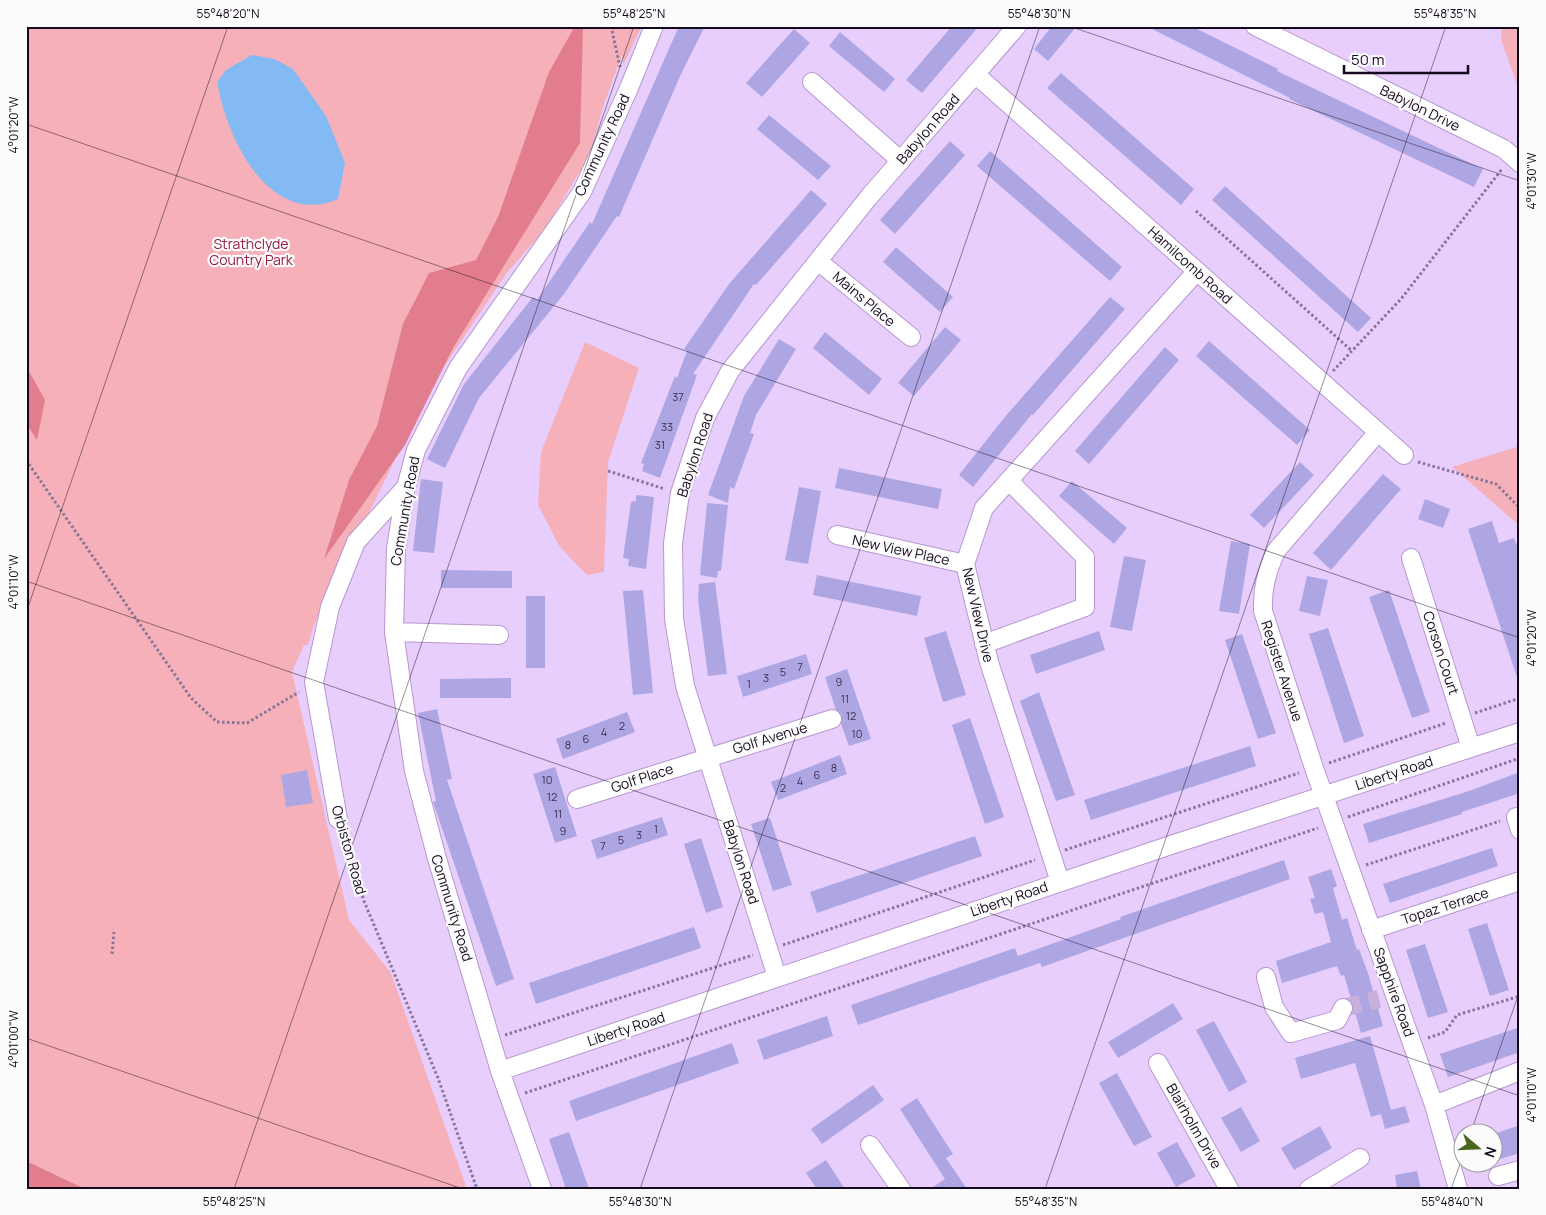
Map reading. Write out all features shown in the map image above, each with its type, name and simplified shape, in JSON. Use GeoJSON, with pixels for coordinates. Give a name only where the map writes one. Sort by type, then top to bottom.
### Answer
{"type":"FeatureCollection","features":[{"type":"Feature","properties":{"kind":"street","name":"Community Road"},"geometry":{"type":"LineString","coordinates":[[542,1189],[500,1071],[439,865],[414,771],[394,632],[394,568],[406,487],[416,450],[458,368],[582,192],[627,93],[654,26]]}},
{"type":"Feature","properties":{"kind":"street","name":"Babylon Road"},"geometry":{"type":"LineString","coordinates":[[778,977],[685,686],[674,619],[673,543],[680,493],[705,418],[730,372],[818,260],[900,161],[1017,26]]}},
{"type":"Feature","properties":{"kind":"street","name":"Babylon Drive"},"geometry":{"type":"LineString","coordinates":[[1255,26],[1504,149],[1520,163]]}},
{"type":"Feature","properties":{"kind":"street","name":"Hamilcomb Road"},"geometry":{"type":"LineString","coordinates":[[975,74],[1404,455]]}},
{"type":"Feature","properties":{"kind":"street"},"geometry":{"type":"LineString","coordinates":[[812,82],[900,161]]}},
{"type":"Feature","properties":{"kind":"street","name":"Mains Place"},"geometry":{"type":"LineString","coordinates":[[818,260],[911,337]]}},
{"type":"Feature","properties":{"kind":"street","name":"New View Drive"},"geometry":{"type":"LineString","coordinates":[[1060,882],[984,644],[965,564],[984,508],[1196,271]]}},
{"type":"Feature","properties":{"kind":"street","name":"Register Avenue"},"geometry":{"type":"LineString","coordinates":[[1326,796],[1314,768],[1266,623],[1262,592],[1266,572],[1276,551],[1378,432]]}},
{"type":"Feature","properties":{"kind":"street"},"geometry":{"type":"LineString","coordinates":[[984,644],[1086,607],[1085,557],[1009,481]]}},
{"type":"Feature","properties":{"kind":"street","name":"Orbiston Road"},"geometry":{"type":"LineString","coordinates":[[338,819],[314,682],[330,607],[356,542],[406,487]]}},
{"type":"Feature","properties":{"kind":"street","name":"New View Place"},"geometry":{"type":"LineString","coordinates":[[837,536],[965,564]]}},
{"type":"Feature","properties":{"kind":"street","name":"Corson Court"},"geometry":{"type":"LineString","coordinates":[[1411,558],[1471,748]]}},
{"type":"Feature","properties":{"kind":"street"},"geometry":{"type":"LineString","coordinates":[[394,632],[498,635]]}},
{"type":"Feature","properties":{"kind":"street","name":"Golf Avenue"},"geometry":{"type":"LineString","coordinates":[[707,757],[832,719]]}},
{"type":"Feature","properties":{"kind":"street","name":"Liberty Road"},"geometry":{"type":"LineString","coordinates":[[500,1071],[1060,882],[1520,732]]}},
{"type":"Feature","properties":{"kind":"street","name":"Golf Place"},"geometry":{"type":"LineString","coordinates":[[577,799],[707,757]]}},
{"type":"Feature","properties":{"kind":"street","name":"Sapphire Road"},"geometry":{"type":"LineString","coordinates":[[1326,796],[1371,930],[1387,997],[1412,1043],[1434,1105],[1458,1189]]}},
{"type":"Feature","properties":{"kind":"street","name":"Topaz Terrace"},"geometry":{"type":"LineString","coordinates":[[1371,930],[1520,882]]}},
{"type":"Feature","properties":{"kind":"street"},"geometry":{"type":"LineString","coordinates":[[1266,977],[1274,1007],[1290,1033],[1337,1020],[1343,1008]]}},
{"type":"Feature","properties":{"kind":"street","name":"Blairholm Drive"},"geometry":{"type":"LineString","coordinates":[[1158,1063],[1229,1189]]}},
{"type":"Feature","properties":{"kind":"street"},"geometry":{"type":"LineString","coordinates":[[1434,1105],[1520,1071]]}},
{"type":"Feature","properties":{"kind":"street"},"geometry":{"type":"LineString","coordinates":[[870,1145],[901,1189]]}},
{"type":"Feature","properties":{"kind":"street"},"geometry":{"type":"LineString","coordinates":[[1309,1189],[1360,1158]]}},
{"type":"Feature","properties":{"kind":"street"},"geometry":{"type":"LineString","coordinates":[[1498,1176],[1520,1170]]}},
{"type":"Feature","properties":{"kind":"path"},"geometry":{"type":"LineString","coordinates":[[611,26],[627,93]]}},
{"type":"Feature","properties":{"kind":"path"},"geometry":{"type":"LineString","coordinates":[[1322,383],[1401,299],[1504,165],[1504,149]]}},
{"type":"Feature","properties":{"kind":"path"},"geometry":{"type":"LineString","coordinates":[[1196,211],[1351,350]]}},
{"type":"Feature","properties":{"kind":"path"},"geometry":{"type":"LineString","coordinates":[[1404,455],[1424,464],[1496,484],[1520,508]]}},
{"type":"Feature","properties":{"kind":"path"},"geometry":{"type":"LineString","coordinates":[[26,460],[191,698],[217,722],[247,723],[314,682]]}},
{"type":"Feature","properties":{"kind":"path"},"geometry":{"type":"LineString","coordinates":[[608,471],[672,491]]}},
{"type":"Feature","properties":{"kind":"path"},"geometry":{"type":"LineString","coordinates":[[491,1040],[769,950],[1520,698]]}},
{"type":"Feature","properties":{"kind":"path"},"geometry":{"type":"LineString","coordinates":[[510,1098],[1335,822],[1520,758]]}},
{"type":"Feature","properties":{"kind":"path","name":"Orbiston Road"},"geometry":{"type":"LineString","coordinates":[[338,819],[364,902],[438,1078],[477,1189]]}},
{"type":"Feature","properties":{"kind":"path"},"geometry":{"type":"LineString","coordinates":[[1351,870],[1518,823]]}},
{"type":"Feature","properties":{"kind":"path"},"geometry":{"type":"LineString","coordinates":[[112,954],[114,932]]}},
{"type":"Feature","properties":{"kind":"path"},"geometry":{"type":"LineString","coordinates":[[1412,1043],[1444,1032],[1456,1015],[1520,996]]}},
{"type":"Feature","properties":{"kind":"green space","name":"Strathclyde Country Park"},"geometry":{"type":"Polygon","coordinates":[[[26,26],[642,26],[623,65],[622,55],[603,107],[590,155],[545,229],[506,274],[431,386],[314,625],[308,645],[304,645],[292,672],[349,920],[391,973],[467,1189],[26,1189],[26,26]]]}},
{"type":"Feature","properties":{"kind":"green space"},"geometry":{"type":"Polygon","coordinates":[[[1502,26],[1520,26],[1520,92],[1501,40],[1502,26]]]}},
{"type":"Feature","properties":{"kind":"green space"},"geometry":{"type":"Polygon","coordinates":[[[585,342],[639,368],[608,462],[604,572],[587,575],[560,547],[538,505],[541,452],[585,342]]]}},
{"type":"Feature","properties":{"kind":"green space"},"geometry":{"type":"Polygon","coordinates":[[[1520,446],[1520,526],[1452,467],[1520,446]]]}},
{"type":"Feature","properties":{"kind":"shaded area"},"geometry":{"type":"Polygon","coordinates":[[[575,26],[583,26],[580,143],[453,348],[405,445],[324,559],[349,480],[377,426],[403,324],[429,273],[476,260],[498,217],[549,72],[575,26]]]}},
{"type":"Feature","properties":{"kind":"shaded area"},"geometry":{"type":"Polygon","coordinates":[[[26,366],[45,400],[37,440],[26,423],[26,366]]]}},
{"type":"Feature","properties":{"kind":"shaded area"},"geometry":{"type":"Polygon","coordinates":[[[26,1161],[85,1189],[26,1189],[26,1161]]]}},
{"type":"Feature","properties":{"kind":"water"},"geometry":{"type":"Polygon","coordinates":[[[252,55],[274,59],[293,69],[326,116],[345,163],[338,199],[318,204],[300,204],[284,197],[269,187],[244,157],[226,117],[217,82],[226,70],[252,55]]]}},
{"type":"Feature","properties":{"kind":"building"},"geometry":{"type":"Polygon","coordinates":[[[679,26],[705,26],[681,74],[619,217],[617,216],[564,294],[479,398],[445,468],[427,459],[464,384],[533,297],[537,300],[590,222],[592,224],[679,26]]]}},
{"type":"Feature","properties":{"kind":"building"},"geometry":{"type":"Polygon","coordinates":[[[952,26],[979,26],[922,93],[906,80],[952,26]]]}},
{"type":"Feature","properties":{"kind":"building"},"geometry":{"type":"Polygon","coordinates":[[[1052,26],[1077,26],[1048,61],[1034,49],[1052,26]]]}},
{"type":"Feature","properties":{"kind":"building"},"geometry":{"type":"Polygon","coordinates":[[[1146,26],[1191,26],[1278,69],[1277,71],[1483,169],[1474,187],[1289,99],[1146,26]]]}},
{"type":"Feature","properties":{"kind":"building"},"geometry":{"type":"Polygon","coordinates":[[[794,29],[810,43],[762,97],[746,83],[794,29]]]}},
{"type":"Feature","properties":{"kind":"building"},"geometry":{"type":"Polygon","coordinates":[[[840,32],[895,79],[884,92],[829,46],[840,32]]]}},
{"type":"Feature","properties":{"kind":"building"},"geometry":{"type":"Polygon","coordinates":[[[1061,73],[1194,189],[1181,205],[1047,88],[1061,73]]]}},
{"type":"Feature","properties":{"kind":"building"},"geometry":{"type":"Polygon","coordinates":[[[769,115],[831,166],[818,180],[757,129],[769,115]]]}},
{"type":"Feature","properties":{"kind":"building"},"geometry":{"type":"Polygon","coordinates":[[[950,141],[965,155],[895,234],[880,220],[950,141]]]}},
{"type":"Feature","properties":{"kind":"building"},"geometry":{"type":"Polygon","coordinates":[[[990,151],[1122,267],[1110,281],[977,166],[990,151]]]}},
{"type":"Feature","properties":{"kind":"building"},"geometry":{"type":"Polygon","coordinates":[[[1225,186],[1371,318],[1358,332],[1212,200],[1225,186]]]}},
{"type":"Feature","properties":{"kind":"building"},"geometry":{"type":"Polygon","coordinates":[[[811,190],[827,204],[756,285],[754,284],[693,374],[697,375],[660,478],[642,471],[644,464],[641,463],[675,376],[677,378],[687,351],[684,349],[729,284],[811,190]]]}},
{"type":"Feature","properties":{"kind":"building"},"geometry":{"type":"Polygon","coordinates":[[[896,247],[953,297],[940,312],[883,262],[896,247]]]}},
{"type":"Feature","properties":{"kind":"building"},"geometry":{"type":"Polygon","coordinates":[[[1110,297],[1125,309],[1032,414],[973,487],[959,475],[1004,418],[1110,297]]]}},
{"type":"Feature","properties":{"kind":"building"},"geometry":{"type":"Polygon","coordinates":[[[945,327],[961,340],[914,396],[898,383],[945,327]]]}},
{"type":"Feature","properties":{"kind":"building"},"geometry":{"type":"Polygon","coordinates":[[[825,332],[882,379],[869,395],[813,348],[825,332]]]}},
{"type":"Feature","properties":{"kind":"building"},"geometry":{"type":"Polygon","coordinates":[[[779,339],[796,349],[756,415],[750,433],[754,434],[734,489],[730,487],[728,503],[708,495],[744,396],[779,339]]]}},
{"type":"Feature","properties":{"kind":"building"},"geometry":{"type":"Polygon","coordinates":[[[1209,341],[1310,430],[1297,445],[1196,356],[1209,341]]]}},
{"type":"Feature","properties":{"kind":"building"},"geometry":{"type":"Polygon","coordinates":[[[1165,347],[1179,360],[1089,464],[1075,451],[1165,347]]]}},
{"type":"Feature","properties":{"kind":"building"},"geometry":{"type":"Polygon","coordinates":[[[1300,462],[1314,475],[1264,528],[1250,515],[1300,462]]]}},
{"type":"Feature","properties":{"kind":"building"},"geometry":{"type":"Polygon","coordinates":[[[839,468],[942,489],[938,509],[835,488],[839,468]]]}},
{"type":"Feature","properties":{"kind":"building"},"geometry":{"type":"Polygon","coordinates":[[[1383,474],[1401,489],[1331,570],[1313,553],[1383,474]]]}},
{"type":"Feature","properties":{"kind":"building"},"geometry":{"type":"Polygon","coordinates":[[[421,479],[443,482],[434,553],[413,551],[421,479]]]}},
{"type":"Feature","properties":{"kind":"building"},"geometry":{"type":"Polygon","coordinates":[[[1072,481],[1127,528],[1114,544],[1059,496],[1072,481]]]}},
{"type":"Feature","properties":{"kind":"building"},"geometry":{"type":"Polygon","coordinates":[[[799,487],[821,491],[808,564],[785,560],[799,487]]]}},
{"type":"Feature","properties":{"kind":"building"},"geometry":{"type":"Polygon","coordinates":[[[636,495],[654,497],[646,569],[628,566],[629,559],[623,558],[631,502],[636,501],[636,495]]]}},
{"type":"Feature","properties":{"kind":"building"},"geometry":{"type":"Polygon","coordinates":[[[1425,499],[1450,509],[1443,528],[1418,519],[1425,499]]]}},
{"type":"Feature","properties":{"kind":"building"},"geometry":{"type":"Polygon","coordinates":[[[707,503],[728,505],[721,571],[718,571],[717,578],[700,575],[707,503]]]}},
{"type":"Feature","properties":{"kind":"building"},"geometry":{"type":"Polygon","coordinates":[[[1492,521],[1499,543],[1514,538],[1520,554],[1520,677],[1517,677],[1468,529],[1492,521]]]}},
{"type":"Feature","properties":{"kind":"building"},"geometry":{"type":"Polygon","coordinates":[[[1231,541],[1250,544],[1239,614],[1219,611],[1231,541]]]}},
{"type":"Feature","properties":{"kind":"building"},"geometry":{"type":"Polygon","coordinates":[[[1124,556],[1146,560],[1132,631],[1110,627],[1124,556]]]}},
{"type":"Feature","properties":{"kind":"building"},"geometry":{"type":"Polygon","coordinates":[[[441,570],[512,571],[512,588],[441,588],[441,570]]]}},
{"type":"Feature","properties":{"kind":"building"},"geometry":{"type":"Polygon","coordinates":[[[817,575],[921,596],[917,616],[813,595],[817,575]]]}},
{"type":"Feature","properties":{"kind":"building"},"geometry":{"type":"Polygon","coordinates":[[[1307,576],[1328,580],[1320,616],[1299,611],[1307,576]]]}},
{"type":"Feature","properties":{"kind":"building"},"geometry":{"type":"Polygon","coordinates":[[[715,582],[727,674],[708,676],[698,600],[699,584],[715,582]]]}},
{"type":"Feature","properties":{"kind":"building"},"geometry":{"type":"Polygon","coordinates":[[[643,590],[653,693],[633,695],[623,591],[643,590]]]}},
{"type":"Feature","properties":{"kind":"building"},"geometry":{"type":"Polygon","coordinates":[[[1389,590],[1430,712],[1412,718],[1369,597],[1389,590]]]}},
{"type":"Feature","properties":{"kind":"building"},"geometry":{"type":"Polygon","coordinates":[[[526,596],[545,596],[545,668],[526,668],[526,596]]]}},
{"type":"Feature","properties":{"kind":"building"},"geometry":{"type":"Polygon","coordinates":[[[1328,628],[1364,736],[1344,743],[1309,634],[1328,628]]]}},
{"type":"Feature","properties":{"kind":"building"},"geometry":{"type":"Polygon","coordinates":[[[946,631],[966,695],[943,702],[924,638],[946,631]]]}},
{"type":"Feature","properties":{"kind":"building"},"geometry":{"type":"Polygon","coordinates":[[[1099,631],[1105,650],[1036,674],[1030,655],[1099,631]]]}},
{"type":"Feature","properties":{"kind":"building"},"geometry":{"type":"Polygon","coordinates":[[[1242,634],[1276,733],[1258,739],[1225,640],[1242,634]]]}},
{"type":"Feature","properties":{"kind":"building"},"geometry":{"type":"Polygon","coordinates":[[[806,654],[812,674],[743,697],[737,676],[806,654]]]}},
{"type":"Feature","properties":{"kind":"building"},"geometry":{"type":"Polygon","coordinates":[[[847,669],[871,739],[849,746],[841,724],[842,715],[836,710],[825,677],[847,669]]]}},
{"type":"Feature","properties":{"kind":"building"},"geometry":{"type":"Polygon","coordinates":[[[511,678],[511,698],[440,698],[440,679],[511,678]]]}},
{"type":"Feature","properties":{"kind":"building"},"geometry":{"type":"Polygon","coordinates":[[[1039,692],[1075,795],[1056,801],[1020,701],[1039,692]]]}},
{"type":"Feature","properties":{"kind":"building"},"geometry":{"type":"Polygon","coordinates":[[[437,709],[452,779],[447,780],[514,979],[496,986],[433,802],[436,801],[418,713],[437,709]]]}},
{"type":"Feature","properties":{"kind":"building"},"geometry":{"type":"Polygon","coordinates":[[[627,712],[635,732],[563,759],[556,739],[627,712]]]}},
{"type":"Feature","properties":{"kind":"building"},"geometry":{"type":"Polygon","coordinates":[[[970,718],[1004,817],[985,824],[952,725],[970,718]]]}},
{"type":"Feature","properties":{"kind":"building"},"geometry":{"type":"Polygon","coordinates":[[[1250,746],[1256,766],[1091,820],[1084,800],[1250,746]]]}},
{"type":"Feature","properties":{"kind":"building"},"geometry":{"type":"Polygon","coordinates":[[[840,755],[847,774],[778,800],[771,782],[840,755]]]}},
{"type":"Feature","properties":{"kind":"building"},"geometry":{"type":"Polygon","coordinates":[[[555,767],[577,836],[555,843],[533,774],[555,767]]]}},
{"type":"Feature","properties":{"kind":"building"},"geometry":{"type":"Polygon","coordinates":[[[307,770],[313,803],[286,807],[281,775],[307,770]]]}},
{"type":"Feature","properties":{"kind":"building"},"geometry":{"type":"Polygon","coordinates":[[[1520,772],[1520,793],[1462,812],[1462,814],[1369,843],[1363,824],[1469,791],[1520,772]]]}},
{"type":"Feature","properties":{"kind":"building"},"geometry":{"type":"Polygon","coordinates":[[[662,817],[668,835],[597,859],[591,840],[662,817]]]}},
{"type":"Feature","properties":{"kind":"building"},"geometry":{"type":"Polygon","coordinates":[[[770,818],[792,885],[773,891],[751,824],[770,818]]]}},
{"type":"Feature","properties":{"kind":"building"},"geometry":{"type":"Polygon","coordinates":[[[975,836],[982,856],[817,913],[810,892],[975,836]]]}},
{"type":"Feature","properties":{"kind":"building"},"geometry":{"type":"Polygon","coordinates":[[[701,838],[723,907],[706,913],[684,844],[701,838]]]}},
{"type":"Feature","properties":{"kind":"building"},"geometry":{"type":"Polygon","coordinates":[[[1492,848],[1498,866],[1390,903],[1383,884],[1492,848]]]}},
{"type":"Feature","properties":{"kind":"building"},"geometry":{"type":"Polygon","coordinates":[[[1284,860],[1290,879],[1042,967],[1040,963],[858,1025],[851,1005],[1015,948],[1018,956],[1121,919],[1120,917],[1284,860]]]}},
{"type":"Feature","properties":{"kind":"building"},"geometry":{"type":"Polygon","coordinates":[[[1331,869],[1337,886],[1333,888],[1342,920],[1347,918],[1357,950],[1359,949],[1383,1026],[1361,1033],[1344,975],[1341,976],[1337,966],[1282,983],[1276,961],[1331,942],[1323,912],[1315,914],[1310,899],[1315,898],[1308,877],[1331,869]]]}},
{"type":"Feature","properties":{"kind":"building"},"geometry":{"type":"Polygon","coordinates":[[[1487,923],[1509,990],[1490,996],[1468,929],[1487,923]]]}},
{"type":"Feature","properties":{"kind":"building"},"geometry":{"type":"Polygon","coordinates":[[[694,927],[701,948],[536,1004],[529,983],[694,927]]]}},
{"type":"Feature","properties":{"kind":"building"},"geometry":{"type":"Polygon","coordinates":[[[1425,944],[1448,1012],[1428,1018],[1406,950],[1425,944]]]}},
{"type":"Feature","properties":{"kind":"building"},"geometry":{"type":"Polygon","coordinates":[[[1173,1003],[1183,1019],[1118,1058],[1108,1042],[1173,1003]]]}},
{"type":"Feature","properties":{"kind":"building"},"geometry":{"type":"Polygon","coordinates":[[[827,1016],[833,1036],[764,1060],[757,1040],[827,1016]]]}},
{"type":"Feature","properties":{"kind":"building"},"geometry":{"type":"Polygon","coordinates":[[[1214,1021],[1247,1082],[1229,1092],[1196,1030],[1214,1021]]]}},
{"type":"Feature","properties":{"kind":"building"},"geometry":{"type":"Polygon","coordinates":[[[1520,1027],[1520,1052],[1448,1077],[1440,1054],[1520,1027]]]}},
{"type":"Feature","properties":{"kind":"building"},"geometry":{"type":"Polygon","coordinates":[[[1370,1036],[1391,1110],[1405,1106],[1410,1122],[1385,1129],[1381,1114],[1371,1117],[1355,1063],[1301,1079],[1295,1058],[1370,1036]]]}},
{"type":"Feature","properties":{"kind":"building"},"geometry":{"type":"Polygon","coordinates":[[[732,1043],[739,1063],[576,1121],[569,1101],[732,1043]]]}},
{"type":"Feature","properties":{"kind":"building"},"geometry":{"type":"Polygon","coordinates":[[[1117,1073],[1152,1137],[1134,1146],[1099,1083],[1117,1073]]]}},
{"type":"Feature","properties":{"kind":"building"},"geometry":{"type":"Polygon","coordinates":[[[873,1085],[884,1100],[822,1144],[811,1129],[873,1085]]]}},
{"type":"Feature","properties":{"kind":"building"},"geometry":{"type":"Polygon","coordinates":[[[917,1098],[953,1154],[946,1158],[967,1189],[930,1189],[945,1179],[900,1109],[917,1098]]]}},
{"type":"Feature","properties":{"kind":"building"},"geometry":{"type":"Polygon","coordinates":[[[1241,1107],[1260,1141],[1241,1152],[1221,1118],[1241,1107]]]}},
{"type":"Feature","properties":{"kind":"building"},"geometry":{"type":"Polygon","coordinates":[[[1520,1125],[1520,1153],[1504,1158],[1504,1131],[1520,1125]]]}},
{"type":"Feature","properties":{"kind":"building"},"geometry":{"type":"Polygon","coordinates":[[[1320,1126],[1332,1148],[1294,1170],[1281,1148],[1320,1126]]]}},
{"type":"Feature","properties":{"kind":"building"},"geometry":{"type":"Polygon","coordinates":[[[569,1132],[589,1189],[566,1189],[549,1139],[569,1132]]]}},
{"type":"Feature","properties":{"kind":"building"},"geometry":{"type":"Polygon","coordinates":[[[1177,1142],[1196,1176],[1176,1187],[1157,1153],[1177,1142]]]}},
{"type":"Feature","properties":{"kind":"building"},"geometry":{"type":"Polygon","coordinates":[[[826,1160],[845,1189],[817,1189],[806,1173],[826,1160]]]}},
{"type":"Feature","properties":{"kind":"building"},"geometry":{"type":"Polygon","coordinates":[[[1417,1171],[1421,1189],[1397,1189],[1395,1175],[1417,1171]]]}},
{"type":"Feature","properties":{"kind":"tunnel"},"geometry":{"type":"LineString","coordinates":[[1343,1008],[1379,999]]}}]}
